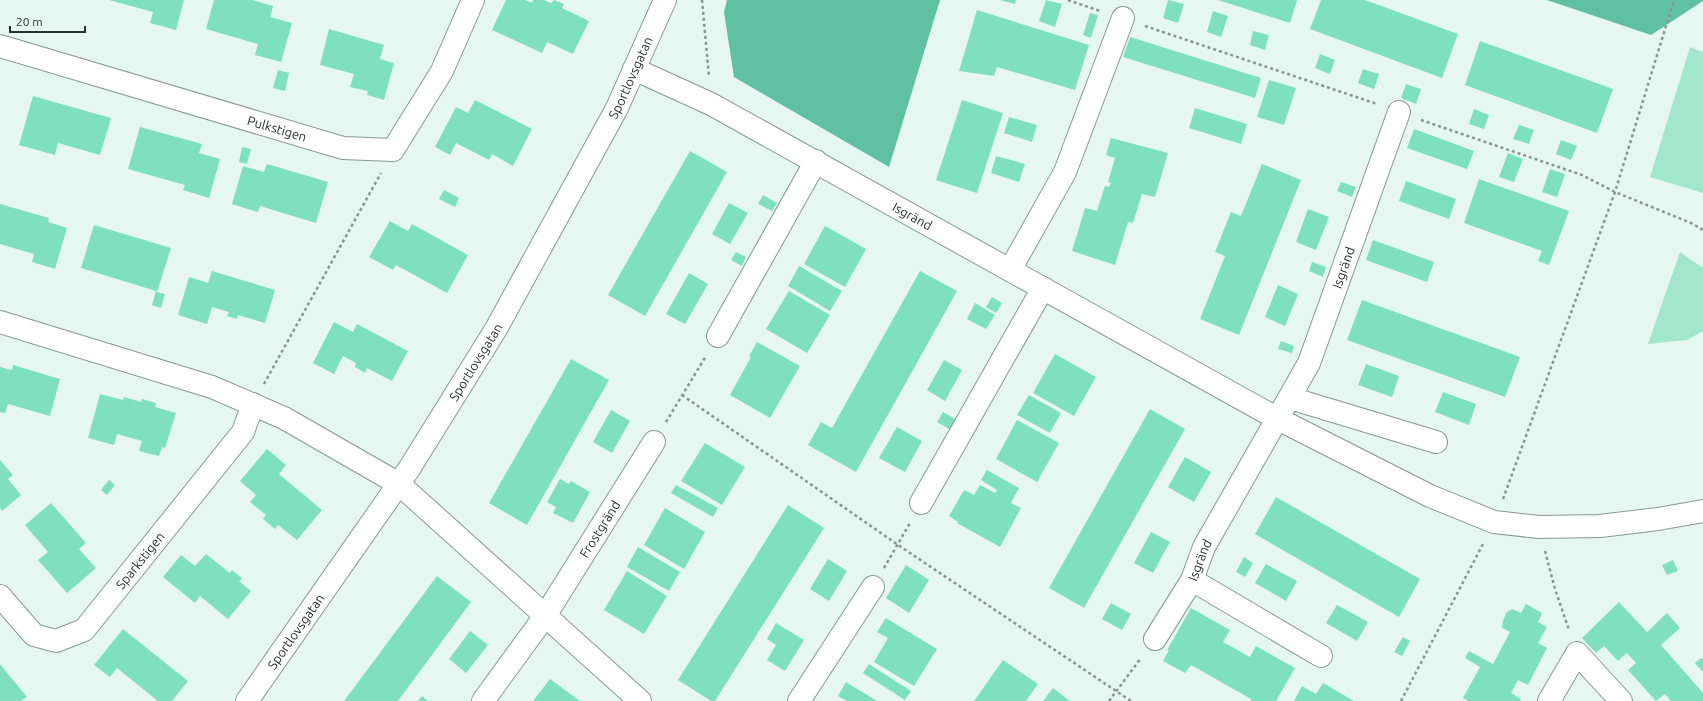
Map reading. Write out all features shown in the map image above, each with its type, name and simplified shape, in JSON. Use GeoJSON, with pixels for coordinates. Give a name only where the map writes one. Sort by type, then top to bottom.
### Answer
{"type":"FeatureCollection","features":[{"type":"Feature","properties":{"kind":"street"},"geometry":{"type":"LineString","coordinates":[[393,150],[442,71],[473,0]]}},
{"type":"Feature","properties":{"kind":"street","name":"Sportlovsgatan"},"geometry":{"type":"LineString","coordinates":[[247,701],[399,484],[496,329],[616,108],[666,0]]}},
{"type":"Feature","properties":{"kind":"street"},"geometry":{"type":"LineString","coordinates":[[1010,270],[1065,172],[1123,18]]}},
{"type":"Feature","properties":{"kind":"street","name":"Pulkstigen"},"geometry":{"type":"LineString","coordinates":[[0,46],[343,148],[393,150]]}},
{"type":"Feature","properties":{"kind":"street","name":"Isgränd"},"geometry":{"type":"LineString","coordinates":[[634,69],[711,104],[816,161],[1278,419]]}},
{"type":"Feature","properties":{"kind":"street","name":"Isgränd"},"geometry":{"type":"LineString","coordinates":[[1155,639],[1192,580],[1204,547],[1309,363],[1399,112]]}},
{"type":"Feature","properties":{"kind":"street"},"geometry":{"type":"LineString","coordinates":[[718,336],[816,161]]}},
{"type":"Feature","properties":{"kind":"street"},"geometry":{"type":"LineString","coordinates":[[921,503],[1043,288]]}},
{"type":"Feature","properties":{"kind":"street"},"geometry":{"type":"LineString","coordinates":[[0,322],[212,387],[284,418],[399,484],[640,701]]}},
{"type":"Feature","properties":{"kind":"street"},"geometry":{"type":"LineString","coordinates":[[1290,398],[1436,442]]}},
{"type":"Feature","properties":{"kind":"street","name":"Sparkstigen"},"geometry":{"type":"LineString","coordinates":[[0,596],[34,635],[56,641],[84,630],[243,432],[253,404]]}},
{"type":"Feature","properties":{"kind":"street"},"geometry":{"type":"LineString","coordinates":[[1278,419],[1430,496],[1494,522],[1539,527],[1600,526],[1658,519],[1703,511]]}},
{"type":"Feature","properties":{"kind":"street","name":"Frostgränd"},"geometry":{"type":"LineString","coordinates":[[483,701],[545,616],[654,442]]}},
{"type":"Feature","properties":{"kind":"street"},"geometry":{"type":"LineString","coordinates":[[1192,580],[1320,656]]}},
{"type":"Feature","properties":{"kind":"street"},"geometry":{"type":"LineString","coordinates":[[799,701],[873,587]]}},
{"type":"Feature","properties":{"kind":"street"},"geometry":{"type":"LineString","coordinates":[[1549,701],[1577,653],[1621,701]]}},
{"type":"Feature","properties":{"kind":"path"},"geometry":{"type":"LineString","coordinates":[[702,0],[711,104]]}},
{"type":"Feature","properties":{"kind":"path"},"geometry":{"type":"LineString","coordinates":[[1068,0],[1582,175],[1615,192],[1691,223],[1703,230]]}},
{"type":"Feature","properties":{"kind":"path"},"geometry":{"type":"LineString","coordinates":[[1401,701],[1494,522],[1615,192],[1674,0]]}},
{"type":"Feature","properties":{"kind":"path"},"geometry":{"type":"LineString","coordinates":[[253,404],[393,150]]}},
{"type":"Feature","properties":{"kind":"path"},"geometry":{"type":"LineString","coordinates":[[654,442],[718,336]]}},
{"type":"Feature","properties":{"kind":"path"},"geometry":{"type":"LineString","coordinates":[[682,395],[904,549],[1131,701]]}},
{"type":"Feature","properties":{"kind":"path"},"geometry":{"type":"LineString","coordinates":[[873,587],[921,503]]}},
{"type":"Feature","properties":{"kind":"path"},"geometry":{"type":"LineString","coordinates":[[1539,527],[1555,589],[1577,653]]}},
{"type":"Feature","properties":{"kind":"path"},"geometry":{"type":"LineString","coordinates":[[1109,701],[1155,639]]}},
{"type":"Feature","properties":{"kind":"green space"},"geometry":{"type":"Polygon","coordinates":[[[727,0],[940,0],[889,167],[734,77],[724,12],[727,0]]]}},
{"type":"Feature","properties":{"kind":"green space"},"geometry":{"type":"Polygon","coordinates":[[[1547,0],[1703,0],[1703,1],[1651,35],[1547,0]]]}},
{"type":"Feature","properties":{"kind":"green space"},"geometry":{"type":"Polygon","coordinates":[[[1690,47],[1703,52],[1703,193],[1650,177],[1690,47]]]}},
{"type":"Feature","properties":{"kind":"green space"},"geometry":{"type":"Polygon","coordinates":[[[1680,252],[1703,268],[1703,331],[1687,340],[1648,344],[1680,252]]]}},
{"type":"Feature","properties":{"kind":"building"},"geometry":{"type":"Polygon","coordinates":[[[109,0],[184,0],[176,30],[150,23],[153,12],[109,0]]]}},
{"type":"Feature","properties":{"kind":"building"},"geometry":{"type":"Polygon","coordinates":[[[214,0],[252,0],[273,6],[270,17],[292,23],[281,62],[255,55],[258,44],[206,29],[214,0]]]}},
{"type":"Feature","properties":{"kind":"building"},"geometry":{"type":"Polygon","coordinates":[[[506,0],[525,0],[532,3],[533,0],[544,0],[551,3],[554,0],[564,4],[562,8],[589,21],[573,54],[547,42],[542,53],[492,30],[506,0]]]}},
{"type":"Feature","properties":{"kind":"building"},"geometry":{"type":"Polygon","coordinates":[[[1000,0],[1016,0],[1015,4],[1000,0]]]}},
{"type":"Feature","properties":{"kind":"building"},"geometry":{"type":"Polygon","coordinates":[[[1046,0],[1062,4],[1055,27],[1039,21],[1046,0]]]}},
{"type":"Feature","properties":{"kind":"building"},"geometry":{"type":"Polygon","coordinates":[[[1168,0],[1184,4],[1178,23],[1163,18],[1168,0]]]}},
{"type":"Feature","properties":{"kind":"building"},"geometry":{"type":"Polygon","coordinates":[[[1218,0],[1297,0],[1290,23],[1218,0]]]}},
{"type":"Feature","properties":{"kind":"building"},"geometry":{"type":"Polygon","coordinates":[[[1321,0],[1365,0],[1458,34],[1442,78],[1310,29],[1321,0]]]}},
{"type":"Feature","properties":{"kind":"building"},"geometry":{"type":"Polygon","coordinates":[[[977,10],[1089,45],[1075,90],[997,67],[994,76],[959,71],[977,10]]]}},
{"type":"Feature","properties":{"kind":"building"},"geometry":{"type":"Polygon","coordinates":[[[1213,11],[1228,16],[1221,37],[1207,32],[1213,11]]]}},
{"type":"Feature","properties":{"kind":"building"},"geometry":{"type":"Polygon","coordinates":[[[1090,13],[1098,15],[1091,38],[1083,35],[1090,13]]]}},
{"type":"Feature","properties":{"kind":"building"},"geometry":{"type":"Polygon","coordinates":[[[329,29],[384,45],[380,59],[394,63],[384,100],[367,95],[368,91],[350,87],[354,74],[320,65],[329,29]]]}},
{"type":"Feature","properties":{"kind":"building"},"geometry":{"type":"Polygon","coordinates":[[[1253,31],[1269,35],[1265,50],[1250,45],[1253,31]]]}},
{"type":"Feature","properties":{"kind":"building"},"geometry":{"type":"Polygon","coordinates":[[[1130,37],[1261,78],[1255,98],[1123,57],[1130,37]]]}},
{"type":"Feature","properties":{"kind":"building"},"geometry":{"type":"Polygon","coordinates":[[[1480,41],[1613,89],[1597,133],[1465,85],[1480,41]]]}},
{"type":"Feature","properties":{"kind":"building"},"geometry":{"type":"Polygon","coordinates":[[[1320,54],[1335,60],[1330,74],[1315,68],[1320,54]]]}},
{"type":"Feature","properties":{"kind":"building"},"geometry":{"type":"Polygon","coordinates":[[[1363,69],[1379,74],[1374,89],[1358,83],[1363,69]]]}},
{"type":"Feature","properties":{"kind":"building"},"geometry":{"type":"Polygon","coordinates":[[[278,70],[289,73],[285,91],[273,88],[278,70]]]}},
{"type":"Feature","properties":{"kind":"building"},"geometry":{"type":"Polygon","coordinates":[[[1269,80],[1296,88],[1284,125],[1257,117],[1269,80]]]}},
{"type":"Feature","properties":{"kind":"building"},"geometry":{"type":"Polygon","coordinates":[[[1406,84],[1421,89],[1416,104],[1401,98],[1406,84]]]}},
{"type":"Feature","properties":{"kind":"building"},"geometry":{"type":"Polygon","coordinates":[[[33,96],[111,118],[100,155],[58,143],[55,155],[19,145],[33,96]]]}},
{"type":"Feature","properties":{"kind":"building"},"geometry":{"type":"Polygon","coordinates":[[[475,100],[532,129],[513,166],[492,154],[489,160],[456,143],[450,155],[435,147],[456,107],[468,113],[475,100]]]}},
{"type":"Feature","properties":{"kind":"building"},"geometry":{"type":"Polygon","coordinates":[[[962,100],[1003,113],[977,193],[936,180],[962,100]]]}},
{"type":"Feature","properties":{"kind":"building"},"geometry":{"type":"Polygon","coordinates":[[[1195,108],[1247,124],[1241,144],[1189,128],[1195,108]]]}},
{"type":"Feature","properties":{"kind":"building"},"geometry":{"type":"Polygon","coordinates":[[[1474,109],[1489,115],[1484,129],[1469,124],[1474,109]]]}},
{"type":"Feature","properties":{"kind":"building"},"geometry":{"type":"Polygon","coordinates":[[[1009,117],[1037,125],[1032,142],[1004,133],[1009,117]]]}},
{"type":"Feature","properties":{"kind":"building"},"geometry":{"type":"Polygon","coordinates":[[[1519,125],[1534,130],[1529,144],[1513,139],[1519,125]]]}},
{"type":"Feature","properties":{"kind":"building"},"geometry":{"type":"Polygon","coordinates":[[[140,127],[202,144],[199,153],[220,159],[209,198],[183,190],[185,185],[128,169],[140,127]]]}},
{"type":"Feature","properties":{"kind":"building"},"geometry":{"type":"Polygon","coordinates":[[[1414,129],[1474,151],[1467,169],[1407,148],[1414,129]]]}},
{"type":"Feature","properties":{"kind":"building"},"geometry":{"type":"Polygon","coordinates":[[[1111,138],[1168,153],[1155,197],[1142,194],[1133,223],[1128,222],[1115,265],[1072,251],[1085,208],[1097,211],[1105,186],[1109,187],[1111,183],[1108,182],[1115,158],[1106,155],[1111,138]]]}},
{"type":"Feature","properties":{"kind":"building"},"geometry":{"type":"Polygon","coordinates":[[[1561,140],[1577,146],[1571,160],[1556,154],[1561,140]]]}},
{"type":"Feature","properties":{"kind":"building"},"geometry":{"type":"Polygon","coordinates":[[[242,147],[251,149],[247,164],[239,162],[242,147]]]}},
{"type":"Feature","properties":{"kind":"building"},"geometry":{"type":"Polygon","coordinates":[[[690,151],[727,172],[645,316],[608,295],[690,151]]]}},
{"type":"Feature","properties":{"kind":"building"},"geometry":{"type":"Polygon","coordinates":[[[1508,153],[1523,159],[1514,182],[1499,177],[1508,153]]]}},
{"type":"Feature","properties":{"kind":"building"},"geometry":{"type":"Polygon","coordinates":[[[996,156],[1025,164],[1019,182],[991,173],[996,156]]]}},
{"type":"Feature","properties":{"kind":"building"},"geometry":{"type":"Polygon","coordinates":[[[267,164],[328,182],[316,223],[260,206],[258,212],[232,204],[243,166],[264,172],[267,164]]]}},
{"type":"Feature","properties":{"kind":"building"},"geometry":{"type":"Polygon","coordinates":[[[1262,164],[1301,180],[1239,335],[1200,319],[1225,256],[1215,252],[1231,212],[1241,216],[1262,164]]]}},
{"type":"Feature","properties":{"kind":"building"},"geometry":{"type":"Polygon","coordinates":[[[1550,169],[1565,174],[1557,197],[1542,192],[1550,169]]]}},
{"type":"Feature","properties":{"kind":"building"},"geometry":{"type":"Polygon","coordinates":[[[1479,179],[1569,211],[1549,265],[1538,261],[1542,251],[1464,223],[1479,179]]]}},
{"type":"Feature","properties":{"kind":"building"},"geometry":{"type":"Polygon","coordinates":[[[1406,181],[1456,199],[1449,219],[1399,201],[1406,181]]]}},
{"type":"Feature","properties":{"kind":"building"},"geometry":{"type":"Polygon","coordinates":[[[1341,182],[1356,187],[1352,197],[1337,191],[1341,182]]]}},
{"type":"Feature","properties":{"kind":"building"},"geometry":{"type":"Polygon","coordinates":[[[444,190],[459,198],[455,207],[439,199],[444,190]]]}},
{"type":"Feature","properties":{"kind":"building"},"geometry":{"type":"Polygon","coordinates":[[[763,195],[777,203],[772,211],[758,204],[763,195]]]}},
{"type":"Feature","properties":{"kind":"building"},"geometry":{"type":"Polygon","coordinates":[[[729,203],[748,213],[730,244],[712,234],[729,203]]]}},
{"type":"Feature","properties":{"kind":"building"},"geometry":{"type":"Polygon","coordinates":[[[0,204],[49,218],[48,222],[67,228],[55,269],[32,262],[34,254],[0,244],[0,204]]]}},
{"type":"Feature","properties":{"kind":"building"},"geometry":{"type":"Polygon","coordinates":[[[1308,209],[1329,217],[1316,250],[1296,242],[1308,209]]]}},
{"type":"Feature","properties":{"kind":"building"},"geometry":{"type":"Polygon","coordinates":[[[390,221],[408,231],[412,224],[468,255],[447,293],[396,265],[393,270],[369,257],[390,221]]]}},
{"type":"Feature","properties":{"kind":"building"},"geometry":{"type":"Polygon","coordinates":[[[94,225],[171,248],[157,292],[165,294],[161,308],[152,305],[156,291],[81,268],[94,225]]]}},
{"type":"Feature","properties":{"kind":"building"},"geometry":{"type":"Polygon","coordinates":[[[825,226],[866,249],[845,287],[804,264],[825,226]]]}},
{"type":"Feature","properties":{"kind":"building"},"geometry":{"type":"Polygon","coordinates":[[[1373,240],[1434,262],[1427,282],[1366,260],[1373,240]]]}},
{"type":"Feature","properties":{"kind":"building"},"geometry":{"type":"Polygon","coordinates":[[[736,252],[746,257],[742,266],[731,260],[736,252]]]}},
{"type":"Feature","properties":{"kind":"building"},"geometry":{"type":"Polygon","coordinates":[[[1312,262],[1326,267],[1323,277],[1309,271],[1312,262]]]}},
{"type":"Feature","properties":{"kind":"building"},"geometry":{"type":"Polygon","coordinates":[[[799,266],[842,291],[830,311],[788,286],[799,266]]]}},
{"type":"Feature","properties":{"kind":"building"},"geometry":{"type":"Polygon","coordinates":[[[212,271],[275,290],[265,323],[238,315],[237,319],[227,316],[229,312],[212,307],[207,324],[178,315],[189,277],[208,283],[212,271]]]}},
{"type":"Feature","properties":{"kind":"building"},"geometry":{"type":"Polygon","coordinates":[[[920,271],[957,291],[856,472],[808,445],[821,422],[832,428],[920,271]]]}},
{"type":"Feature","properties":{"kind":"building"},"geometry":{"type":"Polygon","coordinates":[[[689,273],[708,284],[685,324],[666,314],[689,273]]]}},
{"type":"Feature","properties":{"kind":"building"},"geometry":{"type":"Polygon","coordinates":[[[1278,285],[1298,294],[1285,326],[1265,317],[1278,285]]]}},
{"type":"Feature","properties":{"kind":"building"},"geometry":{"type":"Polygon","coordinates":[[[789,291],[830,315],[807,353],[766,329],[789,291]]]}},
{"type":"Feature","properties":{"kind":"building"},"geometry":{"type":"Polygon","coordinates":[[[992,297],[1002,303],[996,313],[986,307],[992,297]]]}},
{"type":"Feature","properties":{"kind":"building"},"geometry":{"type":"Polygon","coordinates":[[[1362,300],[1520,357],[1505,397],[1347,340],[1362,300]]]}},
{"type":"Feature","properties":{"kind":"building"},"geometry":{"type":"Polygon","coordinates":[[[975,303],[995,315],[986,329],[967,319],[975,303]]]}},
{"type":"Feature","properties":{"kind":"building"},"geometry":{"type":"Polygon","coordinates":[[[334,322],[353,332],[357,324],[408,351],[392,381],[367,368],[365,373],[355,367],[356,363],[343,356],[334,374],[313,363],[334,322]]]}},
{"type":"Feature","properties":{"kind":"building"},"geometry":{"type":"Polygon","coordinates":[[[1281,341],[1294,346],[1292,353],[1278,349],[1281,341]]]}},
{"type":"Feature","properties":{"kind":"building"},"geometry":{"type":"Polygon","coordinates":[[[757,342],[800,366],[770,418],[730,395],[751,357],[749,356],[757,342]]]}},
{"type":"Feature","properties":{"kind":"building"},"geometry":{"type":"Polygon","coordinates":[[[1055,354],[1096,377],[1074,416],[1033,393],[1055,354]]]}},
{"type":"Feature","properties":{"kind":"building"},"geometry":{"type":"Polygon","coordinates":[[[571,359],[609,380],[527,525],[489,503],[571,359]]]}},
{"type":"Feature","properties":{"kind":"building"},"geometry":{"type":"Polygon","coordinates":[[[944,360],[962,370],[945,401],[927,390],[944,360]]]}},
{"type":"Feature","properties":{"kind":"building"},"geometry":{"type":"Polygon","coordinates":[[[1366,364],[1399,376],[1392,397],[1358,385],[1366,364]]]}},
{"type":"Feature","properties":{"kind":"building"},"geometry":{"type":"Polygon","coordinates":[[[13,365],[60,379],[50,416],[8,404],[5,413],[0,412],[0,367],[12,370],[13,365]]]}},
{"type":"Feature","properties":{"kind":"building"},"geometry":{"type":"Polygon","coordinates":[[[1443,392],[1476,404],[1469,425],[1435,412],[1443,392]]]}},
{"type":"Feature","properties":{"kind":"building"},"geometry":{"type":"Polygon","coordinates":[[[100,394],[123,400],[124,397],[141,402],[142,399],[156,403],[155,407],[176,413],[165,448],[162,447],[159,456],[139,451],[142,441],[117,434],[114,445],[88,438],[100,394]]]}},
{"type":"Feature","properties":{"kind":"building"},"geometry":{"type":"Polygon","coordinates":[[[1029,395],[1061,413],[1050,433],[1017,415],[1029,395]]]}},
{"type":"Feature","properties":{"kind":"building"},"geometry":{"type":"Polygon","coordinates":[[[1150,409],[1185,429],[1084,608],[1049,588],[1150,409]]]}},
{"type":"Feature","properties":{"kind":"building"},"geometry":{"type":"Polygon","coordinates":[[[611,410],[630,421],[612,453],[593,442],[611,410]]]}},
{"type":"Feature","properties":{"kind":"building"},"geometry":{"type":"Polygon","coordinates":[[[943,412],[957,420],[951,430],[937,422],[943,412]]]}},
{"type":"Feature","properties":{"kind":"building"},"geometry":{"type":"Polygon","coordinates":[[[1017,420],[1059,443],[1037,482],[996,459],[1017,420]]]}},
{"type":"Feature","properties":{"kind":"building"},"geometry":{"type":"Polygon","coordinates":[[[897,427],[922,441],[905,472],[879,458],[897,427]]]}},
{"type":"Feature","properties":{"kind":"building"},"geometry":{"type":"Polygon","coordinates":[[[705,443],[745,467],[722,505],[681,481],[705,443]]]}},
{"type":"Feature","properties":{"kind":"building"},"geometry":{"type":"Polygon","coordinates":[[[267,449],[286,465],[279,474],[322,510],[297,540],[278,525],[275,529],[263,519],[266,515],[250,502],[256,495],[240,481],[267,449]]]}},
{"type":"Feature","properties":{"kind":"building"},"geometry":{"type":"Polygon","coordinates":[[[1185,457],[1211,472],[1194,502],[1168,487],[1185,457]]]}},
{"type":"Feature","properties":{"kind":"building"},"geometry":{"type":"Polygon","coordinates":[[[0,460],[13,475],[8,479],[21,495],[2,511],[0,508],[0,460]]]}},
{"type":"Feature","properties":{"kind":"building"},"geometry":{"type":"Polygon","coordinates":[[[987,470],[1019,488],[1011,503],[1021,508],[1000,547],[957,523],[958,522],[949,516],[964,490],[974,495],[980,485],[995,493],[997,490],[981,480],[987,470]]]}},
{"type":"Feature","properties":{"kind":"building"},"geometry":{"type":"Polygon","coordinates":[[[560,479],[569,484],[571,481],[590,492],[573,523],[553,513],[556,507],[547,502],[560,479]]]}},
{"type":"Feature","properties":{"kind":"building"},"geometry":{"type":"Polygon","coordinates":[[[109,480],[115,485],[107,495],[101,490],[109,480]]]}},
{"type":"Feature","properties":{"kind":"building"},"geometry":{"type":"Polygon","coordinates":[[[676,485],[718,508],[713,517],[671,493],[676,485]]]}},
{"type":"Feature","properties":{"kind":"building"},"geometry":{"type":"Polygon","coordinates":[[[1276,497],[1420,579],[1399,617],[1255,534],[1276,497]]]}},
{"type":"Feature","properties":{"kind":"building"},"geometry":{"type":"Polygon","coordinates":[[[51,503],[86,543],[79,549],[96,568],[67,593],[38,560],[48,552],[25,525],[51,503]]]}},
{"type":"Feature","properties":{"kind":"building"},"geometry":{"type":"Polygon","coordinates":[[[788,505],[824,528],[715,701],[711,701],[678,680],[788,505]]]}},
{"type":"Feature","properties":{"kind":"building"},"geometry":{"type":"Polygon","coordinates":[[[665,508],[705,532],[684,569],[644,545],[665,508]]]}},
{"type":"Feature","properties":{"kind":"building"},"geometry":{"type":"Polygon","coordinates":[[[1151,532],[1170,542],[1153,573],[1134,563],[1151,532]]]}},
{"type":"Feature","properties":{"kind":"building"},"geometry":{"type":"Polygon","coordinates":[[[638,547],[680,572],[669,591],[627,567],[638,547]]]}},
{"type":"Feature","properties":{"kind":"building"},"geometry":{"type":"Polygon","coordinates":[[[206,554],[230,573],[232,570],[242,578],[239,581],[251,591],[228,619],[200,596],[195,603],[163,577],[181,555],[195,566],[206,554]]]}},
{"type":"Feature","properties":{"kind":"building"},"geometry":{"type":"Polygon","coordinates":[[[1244,557],[1253,563],[1245,577],[1236,572],[1244,557]]]}},
{"type":"Feature","properties":{"kind":"building"},"geometry":{"type":"Polygon","coordinates":[[[828,559],[847,571],[829,601],[810,589],[828,559]]]}},
{"type":"Feature","properties":{"kind":"building"},"geometry":{"type":"Polygon","coordinates":[[[1673,560],[1678,571],[1667,575],[1662,565],[1673,560]]]}},
{"type":"Feature","properties":{"kind":"building"},"geometry":{"type":"Polygon","coordinates":[[[1266,564],[1297,581],[1286,601],[1255,583],[1266,564]]]}},
{"type":"Feature","properties":{"kind":"building"},"geometry":{"type":"Polygon","coordinates":[[[906,565],[929,580],[909,613],[886,598],[906,565]]]}},
{"type":"Feature","properties":{"kind":"building"},"geometry":{"type":"Polygon","coordinates":[[[627,571],[667,596],[644,634],[604,610],[627,571]]]}},
{"type":"Feature","properties":{"kind":"building"},"geometry":{"type":"Polygon","coordinates":[[[437,576],[471,602],[398,701],[344,701],[437,576]]]}},
{"type":"Feature","properties":{"kind":"building"},"geometry":{"type":"Polygon","coordinates":[[[1619,602],[1647,632],[1667,613],[1680,628],[1661,645],[1703,693],[1703,701],[1671,701],[1665,694],[1656,701],[1628,670],[1636,663],[1627,653],[1618,661],[1604,646],[1596,653],[1582,638],[1619,602]]]}},
{"type":"Feature","properties":{"kind":"building"},"geometry":{"type":"Polygon","coordinates":[[[1111,603],[1131,614],[1122,630],[1102,619],[1111,603]]]}},
{"type":"Feature","properties":{"kind":"building"},"geometry":{"type":"Polygon","coordinates":[[[1526,604],[1542,613],[1538,622],[1547,627],[1538,643],[1547,648],[1528,685],[1518,680],[1511,693],[1521,699],[1520,701],[1468,701],[1463,698],[1480,667],[1465,658],[1469,651],[1493,664],[1510,632],[1502,628],[1506,613],[1512,609],[1521,613],[1526,604]]]}},
{"type":"Feature","properties":{"kind":"building"},"geometry":{"type":"Polygon","coordinates":[[[1337,605],[1368,622],[1357,641],[1326,623],[1337,605]]]}},
{"type":"Feature","properties":{"kind":"building"},"geometry":{"type":"Polygon","coordinates":[[[1191,608],[1230,630],[1223,642],[1250,657],[1256,646],[1295,668],[1276,701],[1251,701],[1251,699],[1191,665],[1185,673],[1163,661],[1169,650],[1167,650],[1191,608]]]}},
{"type":"Feature","properties":{"kind":"building"},"geometry":{"type":"Polygon","coordinates":[[[886,618],[937,649],[914,686],[874,662],[888,638],[877,632],[886,618]]]}},
{"type":"Feature","properties":{"kind":"building"},"geometry":{"type":"Polygon","coordinates":[[[776,623],[804,640],[785,671],[767,660],[776,645],[767,639],[776,623]]]}},
{"type":"Feature","properties":{"kind":"building"},"geometry":{"type":"Polygon","coordinates":[[[123,629],[188,681],[172,701],[158,701],[117,668],[110,677],[94,665],[123,629]]]}},
{"type":"Feature","properties":{"kind":"building"},"geometry":{"type":"Polygon","coordinates":[[[470,631],[488,645],[466,673],[449,659],[470,631]]]}},
{"type":"Feature","properties":{"kind":"building"},"geometry":{"type":"Polygon","coordinates":[[[1403,637],[1410,641],[1402,656],[1394,652],[1403,637]]]}},
{"type":"Feature","properties":{"kind":"building"},"geometry":{"type":"Polygon","coordinates":[[[1701,658],[1703,659],[1703,672],[1695,663],[1701,658]]]}},
{"type":"Feature","properties":{"kind":"building"},"geometry":{"type":"Polygon","coordinates":[[[1003,660],[1038,684],[1026,701],[974,701],[1003,660]]]}},
{"type":"Feature","properties":{"kind":"building"},"geometry":{"type":"Polygon","coordinates":[[[0,664],[27,697],[21,701],[0,701],[0,664]]]}},
{"type":"Feature","properties":{"kind":"building"},"geometry":{"type":"Polygon","coordinates":[[[869,664],[911,691],[905,700],[863,673],[869,664]]]}},
{"type":"Feature","properties":{"kind":"building"},"geometry":{"type":"Polygon","coordinates":[[[550,679],[580,701],[533,701],[550,679]]]}},
{"type":"Feature","properties":{"kind":"building"},"geometry":{"type":"Polygon","coordinates":[[[846,682],[877,701],[847,701],[838,696],[846,682]]]}},
{"type":"Feature","properties":{"kind":"building"},"geometry":{"type":"Polygon","coordinates":[[[1323,683],[1354,701],[1294,701],[1302,686],[1316,694],[1323,683]]]}},
{"type":"Feature","properties":{"kind":"building"},"geometry":{"type":"Polygon","coordinates":[[[1053,688],[1070,701],[1043,701],[1053,688]]]}},
{"type":"Feature","properties":{"kind":"building"},"geometry":{"type":"Polygon","coordinates":[[[422,696],[428,701],[418,701],[422,696]]]}}]}
